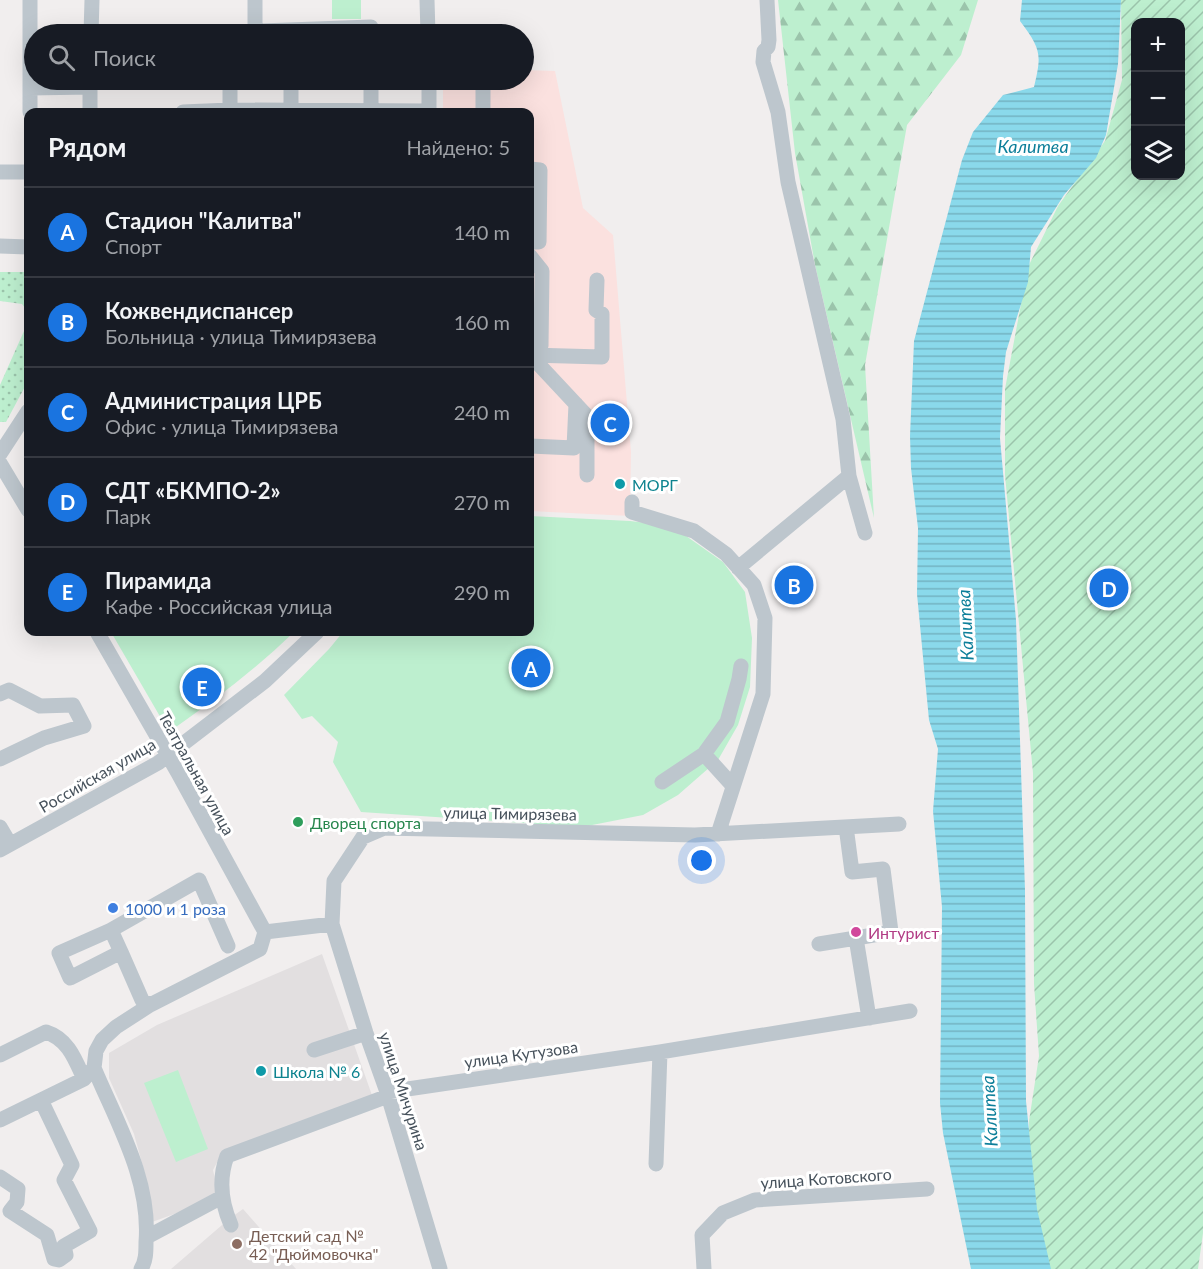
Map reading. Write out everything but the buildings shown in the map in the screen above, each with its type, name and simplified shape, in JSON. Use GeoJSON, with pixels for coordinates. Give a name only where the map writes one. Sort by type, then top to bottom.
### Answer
{"type":"FeatureCollection","features":[{"type":"Feature","properties":{"kind":"street"},"geometry":{"type":"LineString","coordinates":[[30,0],[30,24]]}},
{"type":"Feature","properties":{"kind":"street"},"geometry":{"type":"LineString","coordinates":[[91,24],[92,0]]}},
{"type":"Feature","properties":{"kind":"street"},"geometry":{"type":"LineString","coordinates":[[255,0],[255,24]]}},
{"type":"Feature","properties":{"kind":"street"},"geometry":{"type":"LineString","coordinates":[[427,0],[428,24]]}},
{"type":"Feature","properties":{"kind":"street"},"geometry":{"type":"LineString","coordinates":[[767,0],[769,40],[768,47],[764,51],[764,62],[778,112],[788,183],[843,419],[849,476],[865,533]]}},
{"type":"Feature","properties":{"kind":"street"},"geometry":{"type":"LineString","coordinates":[[30,90],[30,108]]}},
{"type":"Feature","properties":{"kind":"street"},"geometry":{"type":"LineString","coordinates":[[90,90],[90,108]]}},
{"type":"Feature","properties":{"kind":"street"},"geometry":{"type":"LineString","coordinates":[[230,90],[230,108]]}},
{"type":"Feature","properties":{"kind":"street"},"geometry":{"type":"LineString","coordinates":[[291,90],[291,108]]}},
{"type":"Feature","properties":{"kind":"street"},"geometry":{"type":"LineString","coordinates":[[371,90],[371,108]]}},
{"type":"Feature","properties":{"kind":"street"},"geometry":{"type":"LineString","coordinates":[[429,90],[429,108]]}},
{"type":"Feature","properties":{"kind":"street"},"geometry":{"type":"LineString","coordinates":[[483,90],[483,108]]}},
{"type":"Feature","properties":{"kind":"street"},"geometry":{"type":"LineString","coordinates":[[534,170],[540,170],[538,242],[534,242]]}},
{"type":"Feature","properties":{"kind":"street"},"geometry":{"type":"LineString","coordinates":[[0,172],[24,172]]}},
{"type":"Feature","properties":{"kind":"street"},"geometry":{"type":"LineString","coordinates":[[0,246],[24,247]]}},
{"type":"Feature","properties":{"kind":"street"},"geometry":{"type":"LineString","coordinates":[[534,260],[543,270],[541,346],[534,352]]}},
{"type":"Feature","properties":{"kind":"street"},"geometry":{"type":"LineString","coordinates":[[534,355],[602,357],[602,314],[596,310],[597,280]]}},
{"type":"Feature","properties":{"kind":"street"},"geometry":{"type":"LineString","coordinates":[[534,359],[587,416],[587,475]]}},
{"type":"Feature","properties":{"kind":"street"},"geometry":{"type":"LineString","coordinates":[[534,446],[574,448],[576,404]]}},
{"type":"Feature","properties":{"kind":"street"},"geometry":{"type":"LineString","coordinates":[[0,454],[24,417]]}},
{"type":"Feature","properties":{"kind":"street"},"geometry":{"type":"LineString","coordinates":[[0,463],[24,503]]}},
{"type":"Feature","properties":{"kind":"street"},"geometry":{"type":"LineString","coordinates":[[738,568],[849,476]]}},
{"type":"Feature","properties":{"kind":"street"},"geometry":{"type":"LineString","coordinates":[[632,502],[632,512],[694,531],[726,554],[754,585],[765,618],[763,694],[718,834]]}},
{"type":"Feature","properties":{"kind":"street","name":"Театральная улица"},"geometry":{"type":"LineString","coordinates":[[99,636],[265,932]]}},
{"type":"Feature","properties":{"kind":"street","name":"Российская улица"},"geometry":{"type":"LineString","coordinates":[[5,847],[168,756],[265,681],[313,636]]}},
{"type":"Feature","properties":{"kind":"street"},"geometry":{"type":"LineString","coordinates":[[662,782],[704,754],[727,722],[741,666]]}},
{"type":"Feature","properties":{"kind":"street"},"geometry":{"type":"LineString","coordinates":[[0,694],[9,690],[40,706],[73,705],[84,726],[44,738],[0,759]]}},
{"type":"Feature","properties":{"kind":"street"},"geometry":{"type":"LineString","coordinates":[[704,754],[733,786]]}},
{"type":"Feature","properties":{"kind":"street","name":"улица Тимирязева"},"geometry":{"type":"LineString","coordinates":[[332,924],[334,881],[363,837],[384,828],[695,835],[899,824]]}},
{"type":"Feature","properties":{"kind":"street"},"geometry":{"type":"LineString","coordinates":[[0,827],[5,847]]}},
{"type":"Feature","properties":{"kind":"street"},"geometry":{"type":"LineString","coordinates":[[819,944],[891,932],[883,869],[852,873],[847,834]]}},
{"type":"Feature","properties":{"kind":"street"},"geometry":{"type":"LineString","coordinates":[[121,952],[70,978],[59,953],[111,930],[199,880],[228,946]]}},
{"type":"Feature","properties":{"kind":"street"},"geometry":{"type":"LineString","coordinates":[[0,1120],[89,1073],[102,1040],[116,1027],[150,1005],[260,949],[265,932],[332,924]]}},
{"type":"Feature","properties":{"kind":"street","name":"улица Мичурина"},"geometry":{"type":"LineString","coordinates":[[332,924],[440,1269]]}},
{"type":"Feature","properties":{"kind":"street"},"geometry":{"type":"LineString","coordinates":[[111,930],[142,1000],[150,1005]]}},
{"type":"Feature","properties":{"kind":"street"},"geometry":{"type":"LineString","coordinates":[[856,938],[869,1018]]}},
{"type":"Feature","properties":{"kind":"street","name":"улица Кутузова"},"geometry":{"type":"LineString","coordinates":[[222,1197],[223,1168],[227,1156],[387,1094],[910,1011]]}},
{"type":"Feature","properties":{"kind":"street"},"geometry":{"type":"LineString","coordinates":[[0,1055],[46,1032],[57,1035],[89,1073],[136,1168],[146,1215],[145,1263],[141,1269]]}},
{"type":"Feature","properties":{"kind":"street"},"geometry":{"type":"LineString","coordinates":[[314,1050],[366,1033]]}},
{"type":"Feature","properties":{"kind":"street"},"geometry":{"type":"LineString","coordinates":[[656,1164],[660,1052]]}},
{"type":"Feature","properties":{"kind":"street"},"geometry":{"type":"LineString","coordinates":[[0,1177],[18,1189],[17,1202],[10,1211],[47,1235],[54,1259],[59,1260],[66,1255],[64,1246],[90,1231],[64,1180],[72,1165],[40,1100]]}},
{"type":"Feature","properties":{"kind":"street","name":"улица Котовского"},"geometry":{"type":"LineString","coordinates":[[704,1269],[702,1235],[723,1213],[755,1200],[927,1189]]}},
{"type":"Feature","properties":{"kind":"street"},"geometry":{"type":"LineString","coordinates":[[147,1237],[222,1197],[231,1225]]}},
{"type":"Feature","properties":{"kind":"shaded area"},"geometry":{"type":"Polygon","coordinates":[[[534,70],[555,71],[583,208],[613,235],[631,452],[630,516],[534,511],[534,108],[443,108],[443,90],[534,90],[534,70]]]}},
{"type":"Feature","properties":{"kind":"shaded area"},"geometry":{"type":"Polygon","coordinates":[[[322,954],[373,1098],[222,1153],[213,1170],[218,1192],[205,1203],[152,1222],[145,1174],[134,1134],[109,1078],[109,1053],[157,1025],[322,954]]]}},
{"type":"Feature","properties":{"kind":"shaded area","name":"Детский сад № 42 \"Дюймовочка\""},"geometry":{"type":"Polygon","coordinates":[[[243,1209],[296,1269],[171,1269],[229,1219],[243,1209]]]}},
{"type":"Feature","properties":{"kind":"green space"},"geometry":{"type":"Polygon","coordinates":[[[332,0],[361,0],[361,19],[332,19],[332,0]]]}},
{"type":"Feature","properties":{"kind":"green space"},"geometry":{"type":"Polygon","coordinates":[[[778,0],[978,0],[961,55],[907,125],[865,365],[874,518],[815,265],[795,153],[778,0]]]}},
{"type":"Feature","properties":{"kind":"green space"},"geometry":{"type":"Polygon","coordinates":[[[1121,0],[1203,0],[1203,1233],[1198,1269],[1046,1269],[1030,1198],[1029,1121],[1039,1056],[1034,984],[1033,773],[1005,475],[1005,389],[1028,267],[1058,206],[1105,141],[1122,80],[1121,0]]]}},
{"type":"Feature","properties":{"kind":"green space"},"geometry":{"type":"Polygon","coordinates":[[[0,272],[24,272],[24,307],[22,304],[0,301],[0,272]]]}},
{"type":"Feature","properties":{"kind":"green space"},"geometry":{"type":"Polygon","coordinates":[[[24,331],[24,388],[6,422],[0,422],[0,385],[24,331]]]}},
{"type":"Feature","properties":{"kind":"green space"},"geometry":{"type":"Polygon","coordinates":[[[534,516],[630,521],[655,524],[679,531],[723,562],[745,592],[752,638],[750,687],[738,725],[718,760],[678,795],[643,815],[582,827],[361,812],[333,762],[338,742],[312,716],[302,719],[284,695],[340,636],[534,636],[534,516]]]}},
{"type":"Feature","properties":{"kind":"green space"},"geometry":{"type":"Polygon","coordinates":[[[113,636],[290,636],[233,685],[169,732],[113,636]]]}},
{"type":"Feature","properties":{"kind":"green space"},"geometry":{"type":"Polygon","coordinates":[[[178,1070],[208,1149],[176,1162],[144,1083],[178,1070]]]}},
{"type":"Feature","properties":{"kind":"water","name":"Калитва"},"geometry":{"type":"Polygon","coordinates":[[[1022,0],[1121,0],[1118,64],[1106,135],[1096,158],[1064,195],[1031,247],[1028,282],[1006,352],[1003,376],[1000,438],[1016,620],[1025,890],[1026,1101],[1037,1209],[1051,1269],[971,1269],[943,1133],[940,1103],[942,907],[933,811],[938,749],[929,720],[917,594],[918,528],[910,436],[914,341],[962,160],[973,132],[1003,95],[1034,87],[1039,59],[1036,45],[1020,21],[1022,0]]]}},
{"type":"Feature","properties":{"kind":"place","name":"Администрация ЦРБ"},"geometry":{"type":"Point","coordinates":[610,423]}},
{"type":"Feature","properties":{"kind":"place","name":"МОРГ"},"geometry":{"type":"Point","coordinates":[620,484]}},
{"type":"Feature","properties":{"kind":"place","name":"Кожвендиспансер"},"geometry":{"type":"Point","coordinates":[794,585]}},
{"type":"Feature","properties":{"kind":"place","name":"СДТ «БКМПО-2»"},"geometry":{"type":"Point","coordinates":[1109,588]}},
{"type":"Feature","properties":{"kind":"place","name":"Стадион \"Калитва\""},"geometry":{"type":"Point","coordinates":[531,668]}},
{"type":"Feature","properties":{"kind":"place","name":"Пирамида"},"geometry":{"type":"Point","coordinates":[202,687]}},
{"type":"Feature","properties":{"kind":"place","name":"Дворец спорта"},"geometry":{"type":"Point","coordinates":[298,822]}},
{"type":"Feature","properties":{"kind":"place","name":"1000 и 1 роза"},"geometry":{"type":"Point","coordinates":[113,908]}},
{"type":"Feature","properties":{"kind":"place","name":"Интурист"},"geometry":{"type":"Point","coordinates":[856,932]}},
{"type":"Feature","properties":{"kind":"place","name":"Школа № 6"},"geometry":{"type":"Point","coordinates":[261,1071]}},
{"type":"Feature","properties":{"kind":"place","name":"Детский сад № 42 \"Дюймовочка\""},"geometry":{"type":"Point","coordinates":[237,1244]}}]}
